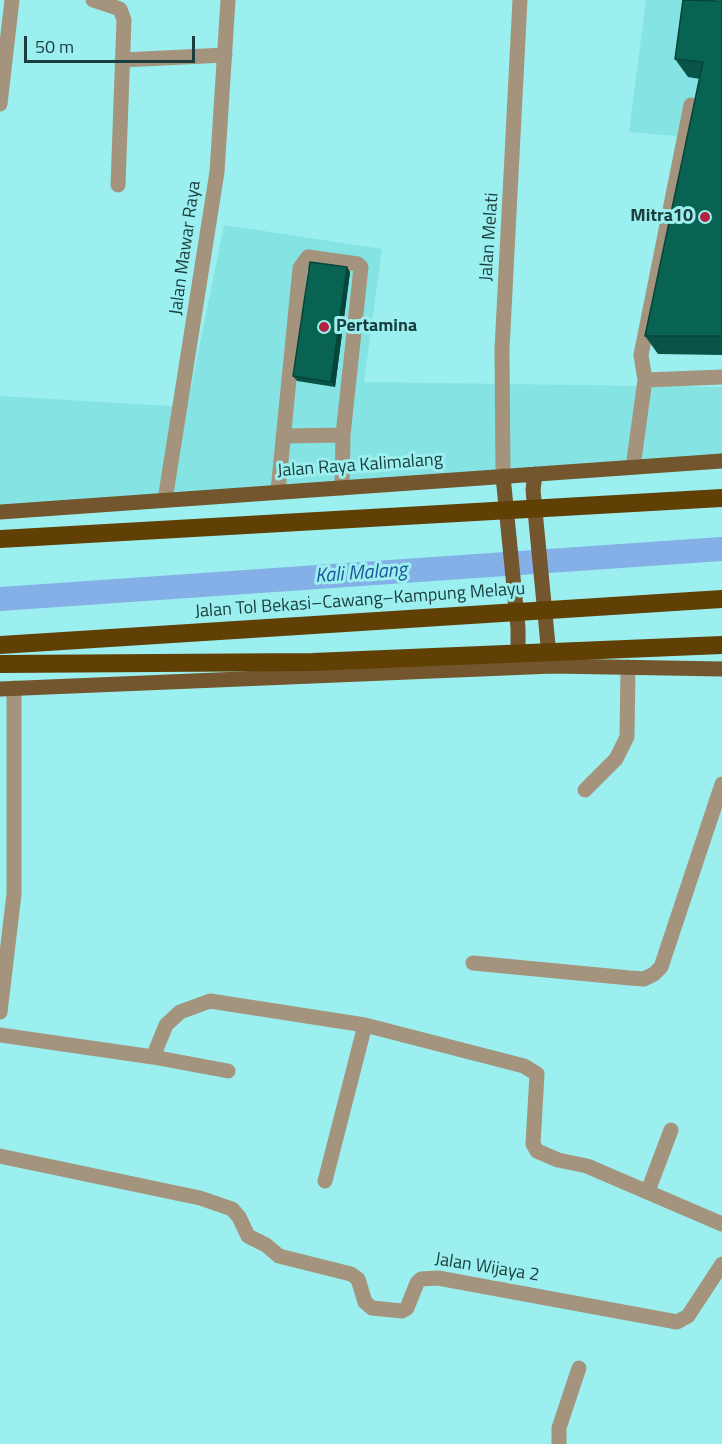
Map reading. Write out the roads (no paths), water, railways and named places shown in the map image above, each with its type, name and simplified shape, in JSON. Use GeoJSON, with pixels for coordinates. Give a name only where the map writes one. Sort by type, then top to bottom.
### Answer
{"type":"FeatureCollection","features":[{"type":"Feature","properties":{"kind":"highway"},"geometry":{"type":"LineString","coordinates":[[0,539],[722,498]]}},
{"type":"Feature","properties":{"kind":"highway","name":"Jalan Tol Bekasi–Cawang–Kampung Melayu"},"geometry":{"type":"LineString","coordinates":[[0,645],[722,599]]}},
{"type":"Feature","properties":{"kind":"highway"},"geometry":{"type":"LineString","coordinates":[[0,664],[313,662],[722,645]]}},
{"type":"Feature","properties":{"kind":"main road","name":"Jalan Raya Kalimalang"},"geometry":{"type":"LineString","coordinates":[[0,512],[278,491],[534,482],[633,468],[722,461]]}},
{"type":"Feature","properties":{"kind":"main road"},"geometry":{"type":"LineString","coordinates":[[534,482],[546,627],[553,666]]}},
{"type":"Feature","properties":{"kind":"main road"},"geometry":{"type":"LineString","coordinates":[[504,484],[518,628],[518,668]]}},
{"type":"Feature","properties":{"kind":"main road"},"geometry":{"type":"LineString","coordinates":[[7,689],[553,666],[722,669]]}},
{"type":"Feature","properties":{"kind":"street"},"geometry":{"type":"LineString","coordinates":[[0,104],[12,0]]}},
{"type":"Feature","properties":{"kind":"street"},"geometry":{"type":"LineString","coordinates":[[93,0],[120,9],[123,14],[118,185]]}},
{"type":"Feature","properties":{"kind":"street","name":"Jalan Mawar Raya"},"geometry":{"type":"LineString","coordinates":[[165,500],[217,171],[228,0]]}},
{"type":"Feature","properties":{"kind":"street","name":"Jalan Melati"},"geometry":{"type":"LineString","coordinates":[[504,484],[502,349],[520,0]]}},
{"type":"Feature","properties":{"kind":"street"},"geometry":{"type":"LineString","coordinates":[[122,60],[225,55]]}},
{"type":"Feature","properties":{"kind":"street"},"geometry":{"type":"LineString","coordinates":[[633,468],[645,380],[640,355],[691,105]]}},
{"type":"Feature","properties":{"kind":"street"},"geometry":{"type":"LineString","coordinates":[[278,491],[300,268],[308,256],[358,264],[361,267],[343,435],[342,488]]}},
{"type":"Feature","properties":{"kind":"street"},"geometry":{"type":"LineString","coordinates":[[645,380],[722,377]]}},
{"type":"Feature","properties":{"kind":"street"},"geometry":{"type":"LineString","coordinates":[[282,436],[343,435]]}},
{"type":"Feature","properties":{"kind":"street"},"geometry":{"type":"LineString","coordinates":[[585,790],[615,759],[627,737],[628,667]]}},
{"type":"Feature","properties":{"kind":"street"},"geometry":{"type":"LineString","coordinates":[[0,1012],[14,894],[7,689]]}},
{"type":"Feature","properties":{"kind":"street"},"geometry":{"type":"LineString","coordinates":[[473,963],[644,979],[654,974],[662,967],[719,808],[722,784]]}},
{"type":"Feature","properties":{"kind":"street"},"geometry":{"type":"LineString","coordinates":[[153,1057],[166,1025],[173,1018],[180,1012],[210,1001],[364,1024],[532,1068],[537,1074],[533,1144],[537,1150],[558,1160],[587,1166],[722,1224]]}},
{"type":"Feature","properties":{"kind":"street"},"geometry":{"type":"LineString","coordinates":[[325,1181],[364,1024]]}},
{"type":"Feature","properties":{"kind":"street"},"geometry":{"type":"LineString","coordinates":[[0,1035],[153,1057],[228,1071]]}},
{"type":"Feature","properties":{"kind":"street"},"geometry":{"type":"LineString","coordinates":[[648,1191],[670,1130]]}},
{"type":"Feature","properties":{"kind":"street","name":"Jalan Wijaya 2"},"geometry":{"type":"LineString","coordinates":[[0,1156],[200,1198],[232,1209],[239,1216],[248,1236],[266,1245],[279,1256],[351,1274],[358,1279],[364,1302],[372,1308],[402,1311],[407,1308],[417,1283],[422,1279],[438,1278],[677,1322],[692,1311],[722,1264]]}},
{"type":"Feature","properties":{"kind":"street"},"geometry":{"type":"LineString","coordinates":[[559,1444],[559,1428],[579,1368]]}},
{"type":"Feature","properties":{"kind":"waterway","name":"Kali Malang"},"geometry":{"type":"LineString","coordinates":[[0,599],[722,549]]}},
{"type":"Feature","properties":{"kind":"place","name":"Mitra10"},"geometry":{"type":"Point","coordinates":[705,217]}},
{"type":"Feature","properties":{"kind":"place","name":"Pertamina"},"geometry":{"type":"Point","coordinates":[324,327]}}]}
